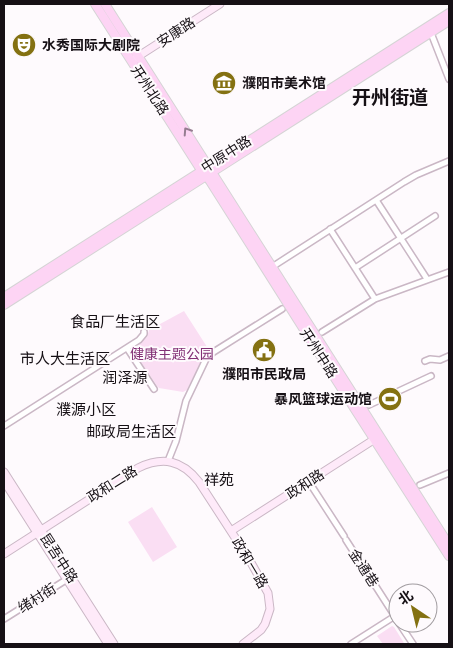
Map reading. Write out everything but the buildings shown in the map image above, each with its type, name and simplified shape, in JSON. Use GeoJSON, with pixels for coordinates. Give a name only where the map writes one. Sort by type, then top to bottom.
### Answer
{"type":"FeatureCollection","features":[{"type":"Feature","properties":{"kind":"main road","name":"开州北路"},"geometry":{"type":"LineString","coordinates":[[95,4],[131,61],[207,171]]}},
{"type":"Feature","properties":{"kind":"main road","name":"开州北路"},"geometry":{"type":"LineString","coordinates":[[105,4],[139,56],[207,171]]}},
{"type":"Feature","properties":{"kind":"main road","name":"中原中路"},"geometry":{"type":"LineString","coordinates":[[4,305],[449,13]]}},
{"type":"Feature","properties":{"kind":"main road","name":"中原中路"},"geometry":{"type":"LineString","coordinates":[[4,297],[449,21]]}},
{"type":"Feature","properties":{"kind":"main road","name":"开州中路"},"geometry":{"type":"LineString","coordinates":[[207,171],[272,267],[449,556]]}},
{"type":"Feature","properties":{"kind":"main road","name":"开州中路"},"geometry":{"type":"LineString","coordinates":[[207,171],[210,181],[449,545]]}},
{"type":"Feature","properties":{"kind":"street","name":"安康路"},"geometry":{"type":"LineString","coordinates":[[131,61],[220,4]]}},
{"type":"Feature","properties":{"kind":"street"},"geometry":{"type":"LineString","coordinates":[[432,33],[449,79]]}},
{"type":"Feature","properties":{"kind":"street"},"geometry":{"type":"LineString","coordinates":[[272,267],[416,176],[449,161]]}},
{"type":"Feature","properties":{"kind":"street"},"geometry":{"type":"LineString","coordinates":[[376,200],[427,279]]}},
{"type":"Feature","properties":{"kind":"street"},"geometry":{"type":"LineString","coordinates":[[355,268],[435,216]]}},
{"type":"Feature","properties":{"kind":"street"},"geometry":{"type":"LineString","coordinates":[[330,229],[375,299]]}},
{"type":"Feature","properties":{"kind":"street"},"geometry":{"type":"LineString","coordinates":[[322,332],[375,299],[449,272]]}},
{"type":"Feature","properties":{"kind":"street"},"geometry":{"type":"LineString","coordinates":[[231,531],[195,477],[185,468],[168,462],[176,441],[186,400],[208,357],[282,309]]}},
{"type":"Feature","properties":{"kind":"street"},"geometry":{"type":"LineString","coordinates":[[4,426],[139,340],[144,332]]}},
{"type":"Feature","properties":{"kind":"street"},"geometry":{"type":"LineString","coordinates":[[127,348],[154,389]]}},
{"type":"Feature","properties":{"kind":"street"},"geometry":{"type":"LineString","coordinates":[[425,361],[430,359],[440,360],[448,357],[449,364]]}},
{"type":"Feature","properties":{"kind":"street"},"geometry":{"type":"LineString","coordinates":[[368,405],[431,376]]}},
{"type":"Feature","properties":{"kind":"street","name":"政和路"},"geometry":{"type":"LineString","coordinates":[[231,531],[377,438]]}},
{"type":"Feature","properties":{"kind":"street","name":"政和二路"},"geometry":{"type":"LineString","coordinates":[[4,554],[138,468],[156,461],[168,462]]}},
{"type":"Feature","properties":{"kind":"street","name":"昆吾中路"},"geometry":{"type":"LineString","coordinates":[[4,472],[69,578],[114,644]]}},
{"type":"Feature","properties":{"kind":"street"},"geometry":{"type":"LineString","coordinates":[[420,485],[449,473]]}},
{"type":"Feature","properties":{"kind":"street","name":"昆吾中路"},"geometry":{"type":"LineString","coordinates":[[4,481],[39,531]]}},
{"type":"Feature","properties":{"kind":"street","name":"金通巷"},"geometry":{"type":"LineString","coordinates":[[309,482],[388,606]]}},
{"type":"Feature","properties":{"kind":"street","name":"政和一路"},"geometry":{"type":"LineString","coordinates":[[231,531],[266,588],[270,601],[270,610],[265,624],[261,630],[243,644]]}},
{"type":"Feature","properties":{"kind":"street","name":"昆吾中路"},"geometry":{"type":"LineString","coordinates":[[69,578],[108,644]]}},
{"type":"Feature","properties":{"kind":"street","name":"绪村街"},"geometry":{"type":"LineString","coordinates":[[4,619],[69,578]]}},
{"type":"Feature","properties":{"kind":"street"},"geometry":{"type":"LineString","coordinates":[[351,644],[388,625]]}},
{"type":"Feature","properties":{"kind":"street","name":"金通巷"},"geometry":{"type":"LineString","coordinates":[[406,633],[413,644]]}},
{"type":"Feature","properties":{"kind":"green space","name":"健康主题公园"},"geometry":{"type":"Polygon","coordinates":[[[184,311],[209,350],[205,353],[187,390],[183,392],[159,388],[133,350],[134,347],[147,337],[149,330],[184,311]]]}},
{"type":"Feature","properties":{"kind":"green space"},"geometry":{"type":"Polygon","coordinates":[[[152,507],[177,547],[153,562],[128,522],[152,507]]]}},
{"type":"Feature","properties":{"kind":"green space"},"geometry":{"type":"Polygon","coordinates":[[[388,629],[388,633],[398,633],[404,643],[383,644],[377,636],[388,629]]]}},
{"type":"Feature","properties":{"kind":"place","name":"水秀国际大剧院"},"geometry":{"type":"Point","coordinates":[24,45]}},
{"type":"Feature","properties":{"kind":"place","name":"濮阳市美术馆"},"geometry":{"type":"Point","coordinates":[224,83]}},
{"type":"Feature","properties":{"kind":"place","name":"濮阳市民政局"},"geometry":{"type":"Point","coordinates":[264,350]}},
{"type":"Feature","properties":{"kind":"place","name":"暴风篮球运动馆"},"geometry":{"type":"Point","coordinates":[390,399]}},
{"type":"Feature","properties":{"kind":"district","name":"开州街道"},"geometry":{"type":"Point","coordinates":[390,97]}},
{"type":"Feature","properties":{"kind":"district","name":"食品厂生活区"},"geometry":{"type":"Point","coordinates":[115,321]}},
{"type":"Feature","properties":{"kind":"district","name":"市人大生活区"},"geometry":{"type":"Point","coordinates":[65,358]}},
{"type":"Feature","properties":{"kind":"district","name":"润泽源"},"geometry":{"type":"Point","coordinates":[125,377]}},
{"type":"Feature","properties":{"kind":"district","name":"濮源小区"},"geometry":{"type":"Point","coordinates":[86,409]}},
{"type":"Feature","properties":{"kind":"district","name":"邮政局生活区"},"geometry":{"type":"Point","coordinates":[131,431]}},
{"type":"Feature","properties":{"kind":"district","name":"祥苑"},"geometry":{"type":"Point","coordinates":[219,479]}}]}
